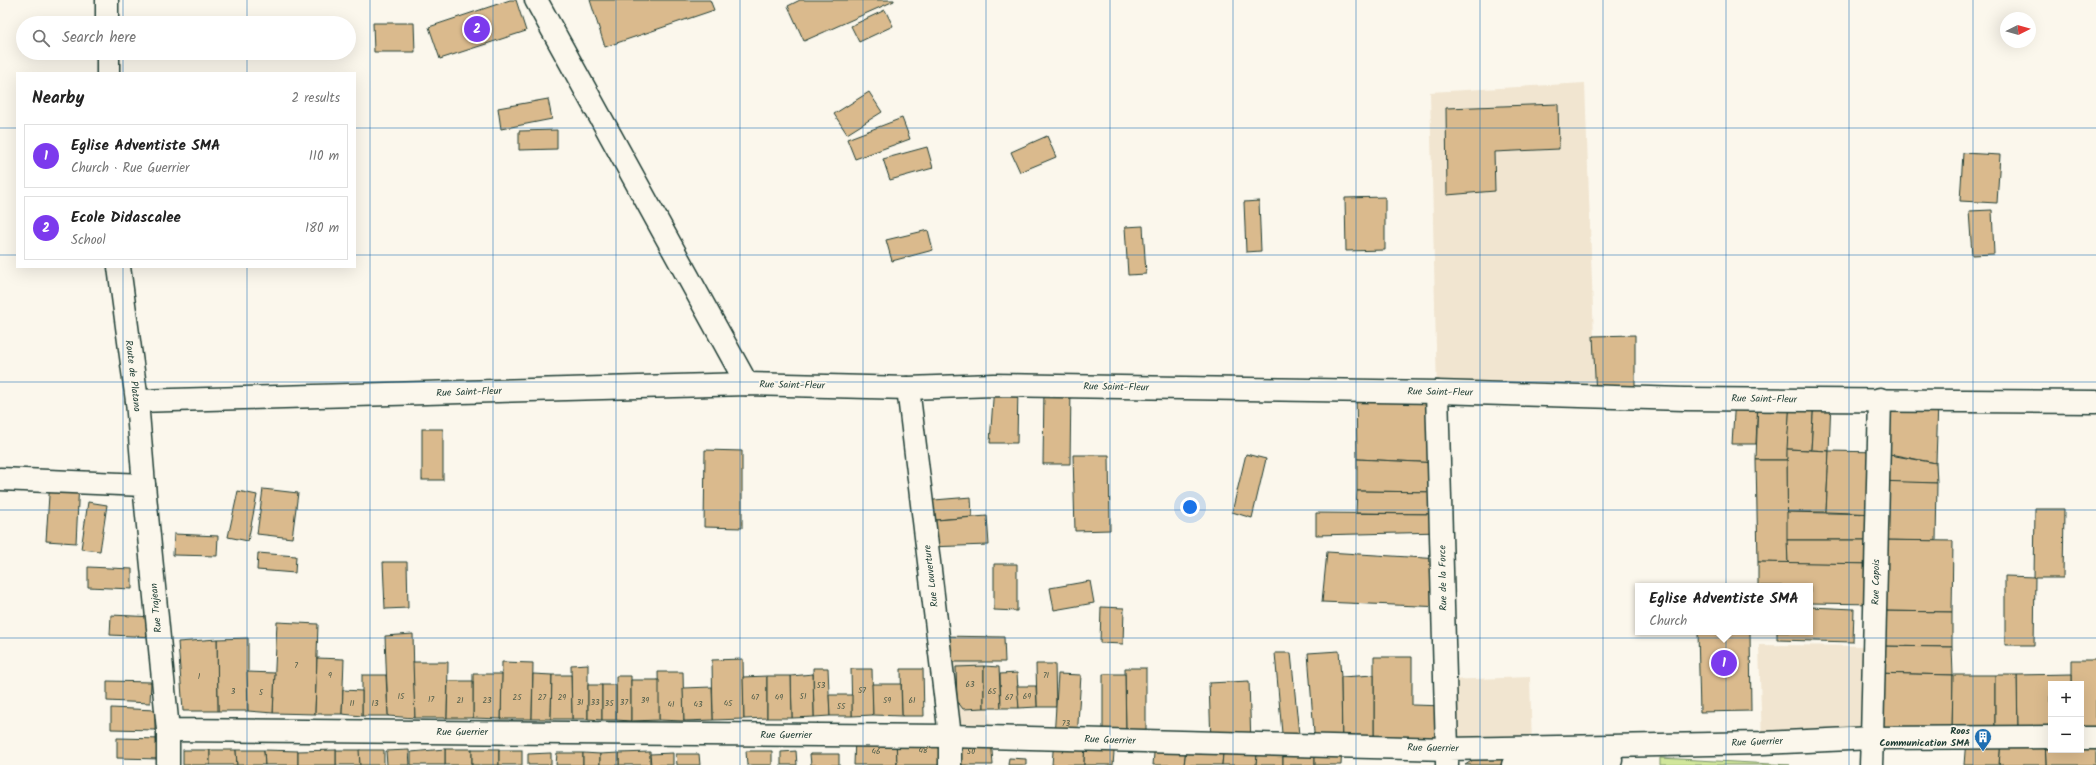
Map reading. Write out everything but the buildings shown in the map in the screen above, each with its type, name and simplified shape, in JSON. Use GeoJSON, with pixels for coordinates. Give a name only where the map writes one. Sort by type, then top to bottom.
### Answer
{"type":"FeatureCollection","features":[{"type":"Feature","properties":{"kind":"street"},"geometry":{"type":"LineString","coordinates":[[107,0],[107,16]]}},
{"type":"Feature","properties":{"kind":"street"},"geometry":{"type":"LineString","coordinates":[[536,0],[747,384]]}},
{"type":"Feature","properties":{"kind":"street"},"geometry":{"type":"LineString","coordinates":[[108,60],[108,72]]}},
{"type":"Feature","properties":{"kind":"street","name":"Route de Platana"},"geometry":{"type":"LineString","coordinates":[[119,268],[137,401],[144,485]]}},
{"type":"Feature","properties":{"kind":"street","name":"Rue Saint-Fleur"},"geometry":{"type":"LineString","coordinates":[[137,401],[747,384],[908,388],[994,385],[1437,392],[1684,399],[1880,399],[2096,402]]}},
{"type":"Feature","properties":{"kind":"street","name":"Rue Louverture"},"geometry":{"type":"LineString","coordinates":[[908,388],[950,736],[950,765]]}},
{"type":"Feature","properties":{"kind":"street","name":"Rue de la Force"},"geometry":{"type":"LineString","coordinates":[[1437,392],[1447,757]]}},
{"type":"Feature","properties":{"kind":"street","name":"Rue Capois"},"geometry":{"type":"LineString","coordinates":[[1871,765],[1880,399]]}},
{"type":"Feature","properties":{"kind":"street"},"geometry":{"type":"LineString","coordinates":[[0,479],[144,485]]}},
{"type":"Feature","properties":{"kind":"street","name":"Rue Trajean"},"geometry":{"type":"LineString","coordinates":[[144,485],[168,730],[168,765]]}},
{"type":"Feature","properties":{"kind":"street","name":"Rue Guerrier"},"geometry":{"type":"LineString","coordinates":[[168,730],[950,736],[1447,757],[1611,757],[1872,738],[2048,737]]}},
{"type":"Feature","properties":{"kind":"street"},"geometry":{"type":"LineString","coordinates":[[2084,738],[2096,738]]}},
{"type":"Feature","properties":{"kind":"street"},"geometry":{"type":"LineString","coordinates":[[1513,765],[1520,761],[1611,757]]}},
{"type":"Feature","properties":{"kind":"shaded area"},"geometry":{"type":"Polygon","coordinates":[[[1585,83],[1596,396],[1437,392],[1430,92],[1585,83]]]}},
{"type":"Feature","properties":{"kind":"shaded area"},"geometry":{"type":"Polygon","coordinates":[[[1759,645],[1874,646],[1872,738],[1762,743],[1759,645]]]}},
{"type":"Feature","properties":{"kind":"shaded area"},"geometry":{"type":"Polygon","coordinates":[[[983,661],[991,737],[950,736],[940,662],[983,661]]]}},
{"type":"Feature","properties":{"kind":"shaded area"},"geometry":{"type":"Polygon","coordinates":[[[1530,677],[1532,747],[1447,749],[1446,680],[1530,677]]]}},
{"type":"Feature","properties":{"kind":"green space"},"geometry":{"type":"Polygon","coordinates":[[[1660,758],[1790,765],[1660,765],[1660,758]]]}},
{"type":"Feature","properties":{"kind":"place","name":"Ecole Didascalee"},"geometry":{"type":"Point","coordinates":[477,29]}},
{"type":"Feature","properties":{"kind":"place","name":"Eglise Adventiste SMA"},"geometry":{"type":"Point","coordinates":[1724,663]}},
{"type":"Feature","properties":{"kind":"place","name":"Roos Communication SMA"},"geometry":{"type":"Point","coordinates":[1983,752]}}]}
